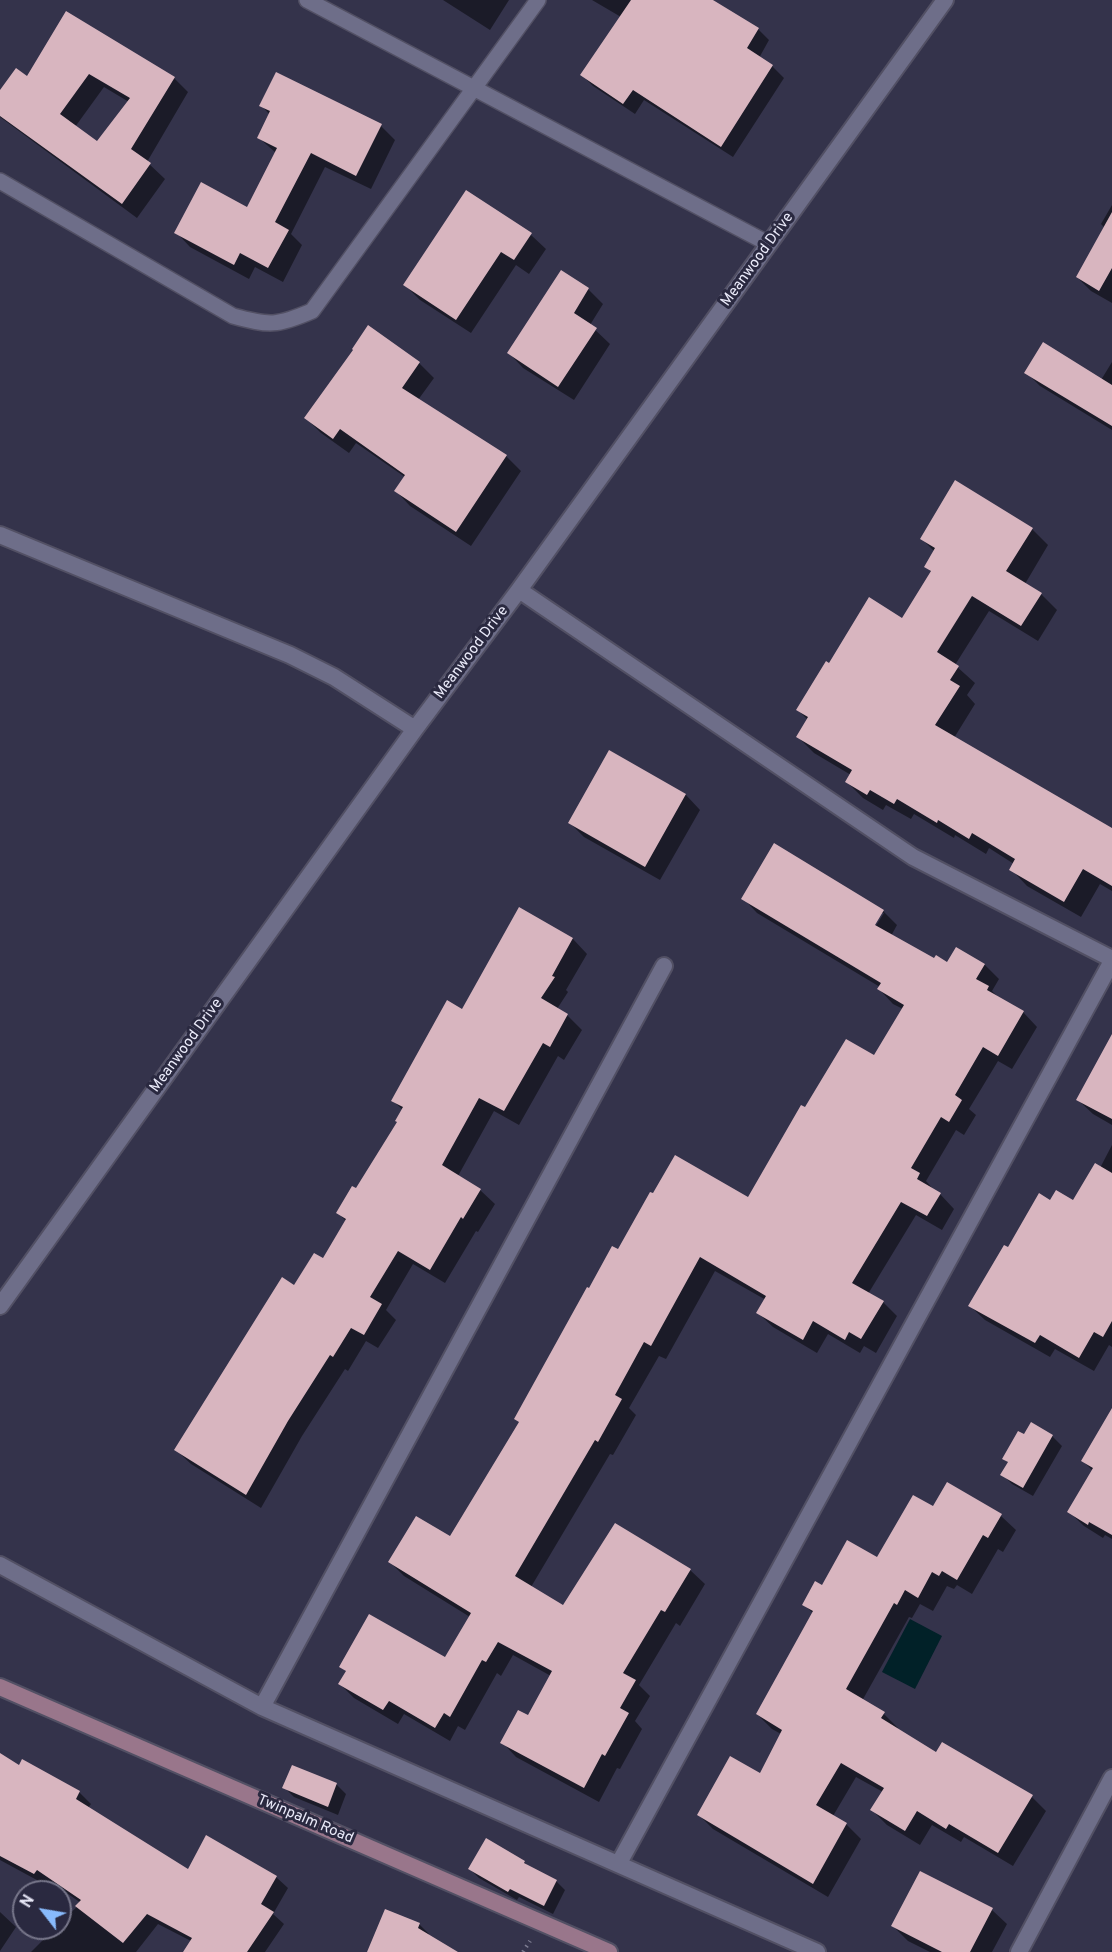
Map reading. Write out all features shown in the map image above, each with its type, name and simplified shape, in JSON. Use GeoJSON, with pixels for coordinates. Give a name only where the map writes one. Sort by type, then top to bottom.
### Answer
{"type":"FeatureCollection","features":[{"type":"Feature","properties":{"kind":"main road","name":"Twinpalm Road"},"geometry":{"type":"LineString","coordinates":[[0,1687],[609,1952]]}},
{"type":"Feature","properties":{"kind":"street","name":"Meanwood Drive"},"geometry":{"type":"LineString","coordinates":[[0,1306],[415,729],[519,591],[945,0]]}},
{"type":"Feature","properties":{"kind":"street"},"geometry":{"type":"LineString","coordinates":[[0,535],[290,655],[334,677],[415,729]]}},
{"type":"Feature","properties":{"kind":"street"},"geometry":{"type":"LineString","coordinates":[[519,591],[913,857],[1112,960],[619,1863]]}},
{"type":"Feature","properties":{"kind":"street"},"geometry":{"type":"LineString","coordinates":[[262,1707],[664,966]]}},
{"type":"Feature","properties":{"kind":"street"},"geometry":{"type":"LineString","coordinates":[[0,1565],[262,1707],[818,1952]]}},
{"type":"Feature","properties":{"kind":"street"},"geometry":{"type":"LineString","coordinates":[[1019,1952],[1112,1778]]}},
{"type":"Feature","properties":{"kind":"lane"},"geometry":{"type":"LineString","coordinates":[[307,0],[770,244]]}},
{"type":"Feature","properties":{"kind":"lane"},"geometry":{"type":"LineString","coordinates":[[0,181],[233,316],[264,325],[289,321],[312,311],[476,89],[538,0]]}},
{"type":"Feature","properties":{"kind":"shaded area"},"geometry":{"type":"Polygon","coordinates":[[[910,1619],[942,1636],[915,1689],[882,1672],[910,1619]]]}},
{"type":"Feature","properties":{"kind":"building"},"geometry":{"type":"Polygon","coordinates":[[[631,0],[713,0],[759,28],[747,48],[773,65],[721,147],[633,90],[623,104],[580,75],[631,0]]]}},
{"type":"Feature","properties":{"kind":"building"},"geometry":{"type":"Polygon","coordinates":[[[66,11],[175,77],[131,149],[151,163],[122,204],[0,116],[0,90],[16,68],[27,76],[66,11]],[[89,74],[60,114],[97,141],[130,98],[89,74]]]}},
{"type":"Feature","properties":{"kind":"building"},"geometry":{"type":"Polygon","coordinates":[[[276,72],[382,124],[356,176],[311,153],[275,222],[289,230],[268,268],[240,253],[234,265],[174,233],[201,182],[247,207],[277,148],[257,138],[270,111],[259,106],[276,72]]]}},
{"type":"Feature","properties":{"kind":"building"},"geometry":{"type":"Polygon","coordinates":[[[466,190],[532,233],[514,260],[501,252],[456,320],[403,285],[466,190]]]}},
{"type":"Feature","properties":{"kind":"building"},"geometry":{"type":"Polygon","coordinates":[[[1112,212],[1112,268],[1099,291],[1076,277],[1112,212]]]}},
{"type":"Feature","properties":{"kind":"building"},"geometry":{"type":"Polygon","coordinates":[[[561,270],[589,288],[574,313],[597,328],[558,387],[507,353],[561,270]]]}},
{"type":"Feature","properties":{"kind":"building"},"geometry":{"type":"Polygon","coordinates":[[[368,325],[420,362],[402,388],[507,455],[456,532],[394,491],[405,475],[340,429],[333,439],[304,418],[353,350],[368,325]]]}},
{"type":"Feature","properties":{"kind":"building"},"geometry":{"type":"Polygon","coordinates":[[[1043,342],[1112,385],[1112,426],[1024,373],[1043,342]]]}},
{"type":"Feature","properties":{"kind":"building"},"geometry":{"type":"Polygon","coordinates":[[[955,480],[1033,528],[1006,571],[1042,593],[1021,626],[972,596],[937,652],[959,666],[950,680],[960,686],[935,725],[1112,828],[1112,886],[1083,869],[1064,902],[1009,870],[1015,859],[972,833],[969,839],[897,799],[894,804],[870,790],[867,795],[845,782],[852,770],[796,737],[808,717],[796,710],[826,661],[829,663],[869,597],[902,618],[931,571],[924,567],[935,548],[920,539],[955,480]]]}},
{"type":"Feature","properties":{"kind":"building"},"geometry":{"type":"Polygon","coordinates":[[[609,750],[686,794],[645,867],[568,823],[609,750]]]}},
{"type":"Feature","properties":{"kind":"building"},"geometry":{"type":"Polygon","coordinates":[[[774,843],[884,910],[875,925],[934,958],[936,955],[947,962],[956,947],[985,964],[976,979],[989,986],[987,990],[1024,1011],[998,1056],[983,1047],[955,1095],[962,1100],[949,1122],[941,1117],[911,1168],[920,1173],[917,1179],[941,1193],[927,1216],[901,1202],[852,1283],[884,1301],[861,1339],[849,1332],[845,1340],[813,1321],[803,1340],[756,1313],[766,1296],[700,1257],[651,1346],[644,1342],[615,1395],[622,1399],[598,1442],[595,1440],[515,1576],[563,1605],[615,1523],[691,1569],[665,1612],[661,1610],[623,1673],[636,1680],[620,1708],[629,1713],[605,1756],[602,1754],[584,1788],[500,1743],[518,1710],[528,1715],[552,1671],[498,1642],[486,1662],[482,1660],[450,1717],[444,1713],[435,1728],[389,1701],[383,1710],[338,1684],[346,1671],[339,1667],[369,1614],[445,1657],[471,1613],[388,1562],[416,1516],[450,1536],[519,1422],[514,1419],[587,1287],[589,1288],[612,1246],[618,1249],[650,1192],[653,1193],[675,1155],[748,1197],[801,1105],[805,1107],[846,1039],[874,1055],[904,1005],[877,989],[881,983],[741,899],[774,843]]]}},
{"type":"Feature","properties":{"kind":"building"},"geometry":{"type":"Polygon","coordinates":[[[519,907],[573,938],[552,976],[555,977],[541,998],[568,1014],[550,1047],[543,1043],[504,1111],[479,1098],[442,1165],[481,1189],[463,1219],[461,1217],[430,1270],[398,1251],[370,1297],[382,1304],[364,1335],[351,1328],[333,1357],[330,1355],[288,1421],[246,1495],[174,1450],[282,1277],[294,1285],[314,1253],[323,1258],[346,1219],[336,1213],[352,1186],[356,1188],[397,1122],[395,1121],[403,1107],[391,1101],[447,1000],[462,1009],[519,907]]]}},
{"type":"Feature","properties":{"kind":"building"},"geometry":{"type":"Polygon","coordinates":[[[1112,1034],[1112,1119],[1076,1100],[1112,1034]]]}},
{"type":"Feature","properties":{"kind":"building"},"geometry":{"type":"Polygon","coordinates":[[[1095,1163],[1112,1173],[1112,1321],[1103,1337],[1094,1332],[1079,1358],[1040,1335],[1035,1343],[968,1306],[1004,1245],[1008,1247],[1039,1193],[1050,1200],[1056,1190],[1073,1200],[1095,1163]]]}},
{"type":"Feature","properties":{"kind":"building"},"geometry":{"type":"Polygon","coordinates":[[[1112,1408],[1112,1535],[1089,1522],[1088,1525],[1067,1512],[1093,1468],[1081,1461],[1112,1408]]]}},
{"type":"Feature","properties":{"kind":"building"},"geometry":{"type":"Polygon","coordinates":[[[1031,1422],[1053,1435],[1023,1488],[1000,1475],[1008,1462],[1002,1459],[1018,1431],[1024,1434],[1031,1422]]]}},
{"type":"Feature","properties":{"kind":"building"},"geometry":{"type":"Polygon","coordinates":[[[947,1482],[1002,1514],[988,1538],[983,1535],[957,1580],[942,1571],[939,1576],[932,1572],[918,1598],[905,1590],[897,1605],[894,1603],[846,1689],[885,1712],[881,1718],[936,1752],[942,1742],[1033,1795],[998,1853],[949,1824],[946,1829],[917,1811],[905,1831],[870,1810],[884,1788],[841,1763],[816,1805],[847,1823],[813,1884],[697,1815],[730,1756],[760,1773],[782,1730],[756,1714],[813,1611],[802,1605],[815,1581],[822,1585],[847,1540],[877,1557],[913,1495],[933,1506],[947,1482]]]}},
{"type":"Feature","properties":{"kind":"building"},"geometry":{"type":"Polygon","coordinates":[[[0,1753],[19,1765],[22,1759],[80,1791],[76,1799],[188,1869],[206,1835],[277,1876],[261,1904],[274,1912],[247,1952],[183,1952],[192,1938],[147,1914],[123,1943],[75,1906],[81,1900],[72,1894],[72,1880],[52,1880],[37,1870],[34,1874],[0,1856],[0,1753]]]}},
{"type":"Feature","properties":{"kind":"building"},"geometry":{"type":"Polygon","coordinates":[[[292,1765],[337,1783],[328,1807],[282,1788],[292,1765]]]}},
{"type":"Feature","properties":{"kind":"building"},"geometry":{"type":"Polygon","coordinates":[[[486,1838],[525,1861],[524,1863],[557,1880],[544,1906],[510,1889],[508,1892],[468,1869],[486,1838]]]}},
{"type":"Feature","properties":{"kind":"building"},"geometry":{"type":"Polygon","coordinates":[[[920,1871],[993,1908],[970,1952],[942,1952],[891,1926],[920,1871]]]}},
{"type":"Feature","properties":{"kind":"building"},"geometry":{"type":"Polygon","coordinates":[[[385,1909],[420,1923],[418,1928],[458,1952],[367,1952],[385,1909]]]}}]}
